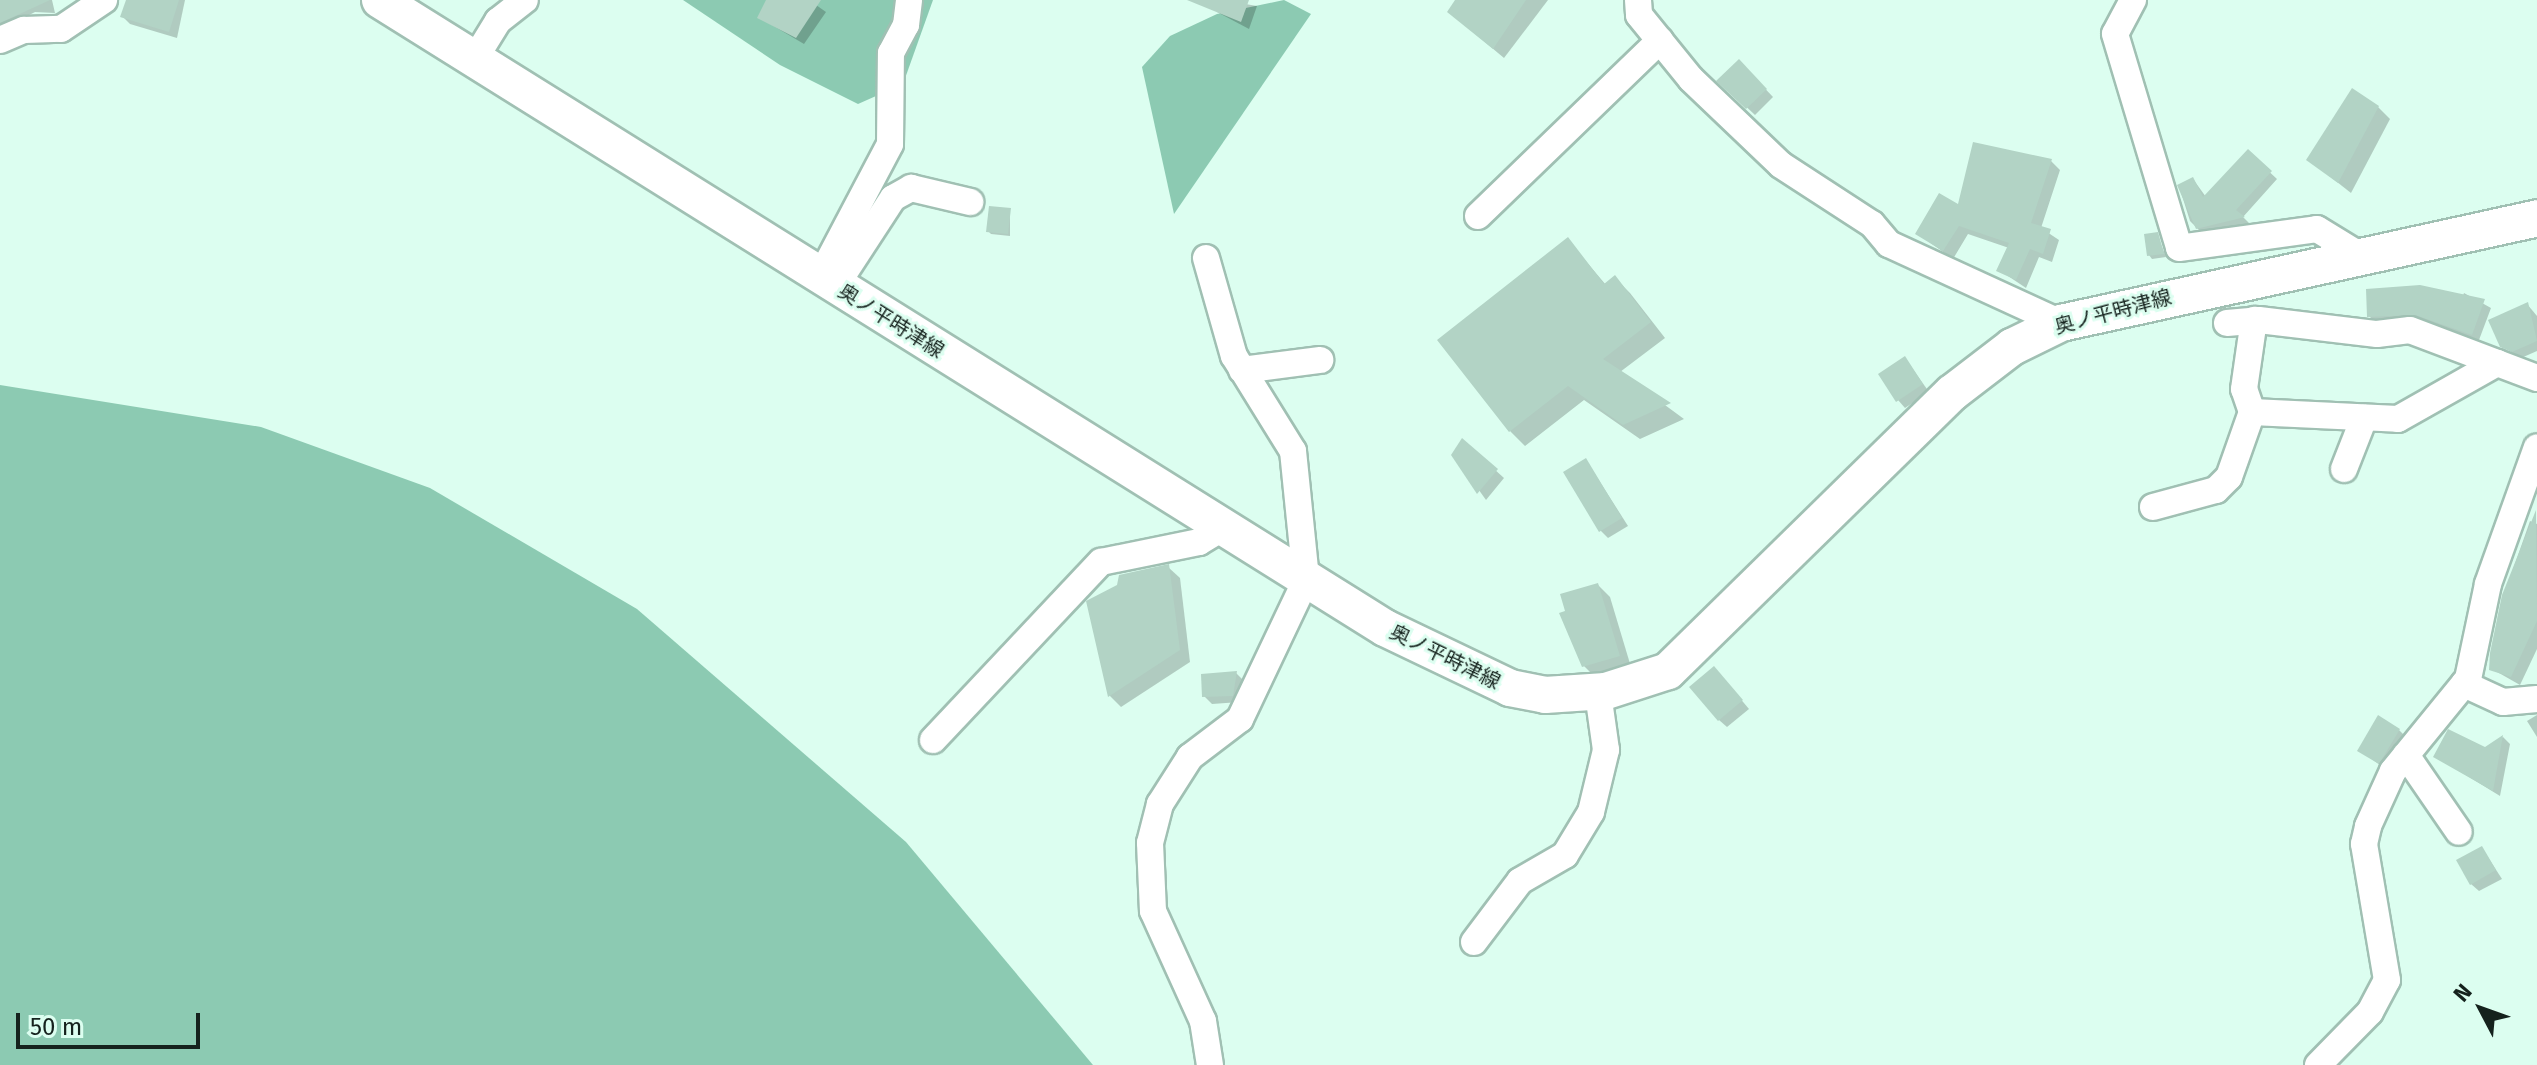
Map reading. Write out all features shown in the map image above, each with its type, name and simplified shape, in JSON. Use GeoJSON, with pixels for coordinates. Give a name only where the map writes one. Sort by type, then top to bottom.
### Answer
{"type":"FeatureCollection","features":[{"type":"Feature","properties":{"kind":"main road","name":"奥ノ平時津線"},"geometry":{"type":"LineString","coordinates":[[380,0],[1221,529],[1449,663],[1510,688],[1598,693],[1668,671],[1952,393],[2012,347],[2061,323],[2356,253],[2537,218]]}},
{"type":"Feature","properties":{"kind":"street"},"geometry":{"type":"LineString","coordinates":[[0,40],[24,30],[61,29],[104,0]]}},
{"type":"Feature","properties":{"kind":"street"},"geometry":{"type":"LineString","coordinates":[[474,60],[498,21],[525,0]]}},
{"type":"Feature","properties":{"kind":"street"},"geometry":{"type":"LineString","coordinates":[[828,282],[890,144],[891,53],[909,0]]}},
{"type":"Feature","properties":{"kind":"street"},"geometry":{"type":"LineString","coordinates":[[1638,0],[1639,15],[1660,40],[1781,165],[1872,224],[1889,244],[2061,323]]}},
{"type":"Feature","properties":{"kind":"street"},"geometry":{"type":"LineString","coordinates":[[2133,0],[2115,34],[2179,248],[2317,229],[2356,253]]}},
{"type":"Feature","properties":{"kind":"street"},"geometry":{"type":"LineString","coordinates":[[1478,216],[1660,40]]}},
{"type":"Feature","properties":{"kind":"street"},"geometry":{"type":"LineString","coordinates":[[828,282],[893,198],[911,188],[970,202]]}},
{"type":"Feature","properties":{"kind":"street"},"geometry":{"type":"LineString","coordinates":[[1206,258],[1242,370],[1293,451],[1306,580],[1240,719],[1190,757],[1160,804],[1150,843],[1153,911],[1203,1021],[1210,1065]]}},
{"type":"Feature","properties":{"kind":"street"},"geometry":{"type":"LineString","coordinates":[[2153,507],[2216,490],[2229,477],[2252,412],[2244,389],[2254,320]]}},
{"type":"Feature","properties":{"kind":"street"},"geometry":{"type":"LineString","coordinates":[[2227,323],[2254,320],[2377,334],[2410,330],[2537,378]]}},
{"type":"Feature","properties":{"kind":"street"},"geometry":{"type":"LineString","coordinates":[[1242,370],[1320,360]]}},
{"type":"Feature","properties":{"kind":"street"},"geometry":{"type":"LineString","coordinates":[[2252,412],[2398,419],[2497,363]]}},
{"type":"Feature","properties":{"kind":"street"},"geometry":{"type":"LineString","coordinates":[[2344,469],[2364,418]]}},
{"type":"Feature","properties":{"kind":"street"},"geometry":{"type":"LineString","coordinates":[[2318,1065],[2370,1012],[2387,980],[2364,844],[2406,755],[2464,684],[2511,508],[2537,447]]}},
{"type":"Feature","properties":{"kind":"street"},"geometry":{"type":"LineString","coordinates":[[933,740],[1101,562],[1199,542],[1221,529]]}},
{"type":"Feature","properties":{"kind":"street"},"geometry":{"type":"LineString","coordinates":[[2464,684],[2503,702],[2537,699]]}},
{"type":"Feature","properties":{"kind":"street"},"geometry":{"type":"LineString","coordinates":[[1474,942],[1520,881],[1565,855],[1591,812],[1606,750],[1598,693]]}},
{"type":"Feature","properties":{"kind":"street"},"geometry":{"type":"LineString","coordinates":[[2406,755],[2459,832]]}},
{"type":"Feature","properties":{"kind":"green space"},"geometry":{"type":"Polygon","coordinates":[[[683,0],[933,0],[903,84],[858,104],[780,65],[683,0]]]}},
{"type":"Feature","properties":{"kind":"green space"},"geometry":{"type":"Polygon","coordinates":[[[1284,0],[1311,14],[1174,214],[1142,67],[1170,36],[1217,14],[1284,0]]]}},
{"type":"Feature","properties":{"kind":"green space"},"geometry":{"type":"Polygon","coordinates":[[[0,385],[261,427],[430,488],[637,609],[906,842],[1093,1065],[0,1065],[0,385]]]}},
{"type":"Feature","properties":{"kind":"building"},"geometry":{"type":"Polygon","coordinates":[[[0,0],[50,0],[0,23],[0,0]]]}},
{"type":"Feature","properties":{"kind":"building"},"geometry":{"type":"Polygon","coordinates":[[[126,0],[179,0],[169,32],[120,17],[126,0]]]}},
{"type":"Feature","properties":{"kind":"building"},"geometry":{"type":"Polygon","coordinates":[[[766,0],[821,0],[796,38],[757,18],[766,0]]]}},
{"type":"Feature","properties":{"kind":"building"},"geometry":{"type":"Polygon","coordinates":[[[1187,0],[1249,0],[1241,22],[1187,0]]]}},
{"type":"Feature","properties":{"kind":"building"},"geometry":{"type":"Polygon","coordinates":[[[1455,0],[1526,0],[1493,49],[1447,12],[1455,0]]]}},
{"type":"Feature","properties":{"kind":"building"},"geometry":{"type":"Polygon","coordinates":[[[1739,59],[1767,89],[1746,109],[1716,81],[1739,59]]]}},
{"type":"Feature","properties":{"kind":"building"},"geometry":{"type":"Polygon","coordinates":[[[2352,88],[2379,106],[2338,183],[2306,160],[2352,88]]]}},
{"type":"Feature","properties":{"kind":"building"},"geometry":{"type":"Polygon","coordinates":[[[1973,142],[2052,159],[2031,223],[2051,229],[2043,254],[2030,249],[2016,280],[1996,271],[2009,243],[1959,226],[1943,251],[1915,234],[1939,193],[1958,204],[1973,142]]]}},
{"type":"Feature","properties":{"kind":"building"},"geometry":{"type":"Polygon","coordinates":[[[2248,149],[2272,171],[2236,210],[2245,217],[2196,229],[2177,185],[2193,177],[2203,197],[2248,149]]]}},
{"type":"Feature","properties":{"kind":"building"},"geometry":{"type":"Polygon","coordinates":[[[989,206],[1011,208],[1008,234],[986,232],[989,206]]]}},
{"type":"Feature","properties":{"kind":"building"},"geometry":{"type":"Polygon","coordinates":[[[2158,232],[2164,254],[2147,256],[2144,234],[2158,232]]]}},
{"type":"Feature","properties":{"kind":"building"},"geometry":{"type":"Polygon","coordinates":[[[1568,237],[1604,284],[1615,275],[1651,322],[1603,359],[1671,403],[1623,425],[1568,386],[1509,432],[1437,340],[1568,237]]]}},
{"type":"Feature","properties":{"kind":"building"},"geometry":{"type":"Polygon","coordinates":[[[2420,285],[2485,299],[2472,335],[2415,315],[2367,317],[2366,289],[2420,285]]]}},
{"type":"Feature","properties":{"kind":"building"},"geometry":{"type":"Polygon","coordinates":[[[2528,302],[2537,341],[2512,352],[2500,347],[2488,320],[2528,302]]]}},
{"type":"Feature","properties":{"kind":"building"},"geometry":{"type":"Polygon","coordinates":[[[1905,356],[1923,384],[1896,402],[1878,374],[1905,356]]]}},
{"type":"Feature","properties":{"kind":"building"},"geometry":{"type":"Polygon","coordinates":[[[1462,438],[1498,469],[1477,494],[1451,455],[1462,438]]]}},
{"type":"Feature","properties":{"kind":"building"},"geometry":{"type":"Polygon","coordinates":[[[1586,458],[1622,518],[1599,532],[1563,472],[1586,458]]]}},
{"type":"Feature","properties":{"kind":"building"},"geometry":{"type":"Polygon","coordinates":[[[2536,510],[2537,621],[2511,677],[2489,670],[2490,653],[2502,595],[2536,510]]]}},
{"type":"Feature","properties":{"kind":"building"},"geometry":{"type":"Polygon","coordinates":[[[1169,564],[1180,650],[1108,697],[1086,601],[1117,585],[1119,575],[1169,564]]]}},
{"type":"Feature","properties":{"kind":"building"},"geometry":{"type":"Polygon","coordinates":[[[1598,583],[1620,656],[1582,667],[1559,613],[1565,611],[1560,594],[1598,583]]]}},
{"type":"Feature","properties":{"kind":"building"},"geometry":{"type":"Polygon","coordinates":[[[1714,666],[1743,700],[1718,721],[1689,687],[1714,666]]]}},
{"type":"Feature","properties":{"kind":"building"},"geometry":{"type":"Polygon","coordinates":[[[1237,671],[1233,696],[1202,697],[1201,674],[1237,671]]]}},
{"type":"Feature","properties":{"kind":"building"},"geometry":{"type":"Polygon","coordinates":[[[2378,715],[2400,729],[2379,764],[2357,751],[2378,715]]]}},
{"type":"Feature","properties":{"kind":"building"},"geometry":{"type":"Polygon","coordinates":[[[2448,729],[2485,747],[2503,735],[2493,791],[2433,757],[2448,729]]]}},
{"type":"Feature","properties":{"kind":"building"},"geometry":{"type":"Polygon","coordinates":[[[2482,846],[2496,870],[2470,885],[2456,860],[2482,846]]]}}]}
